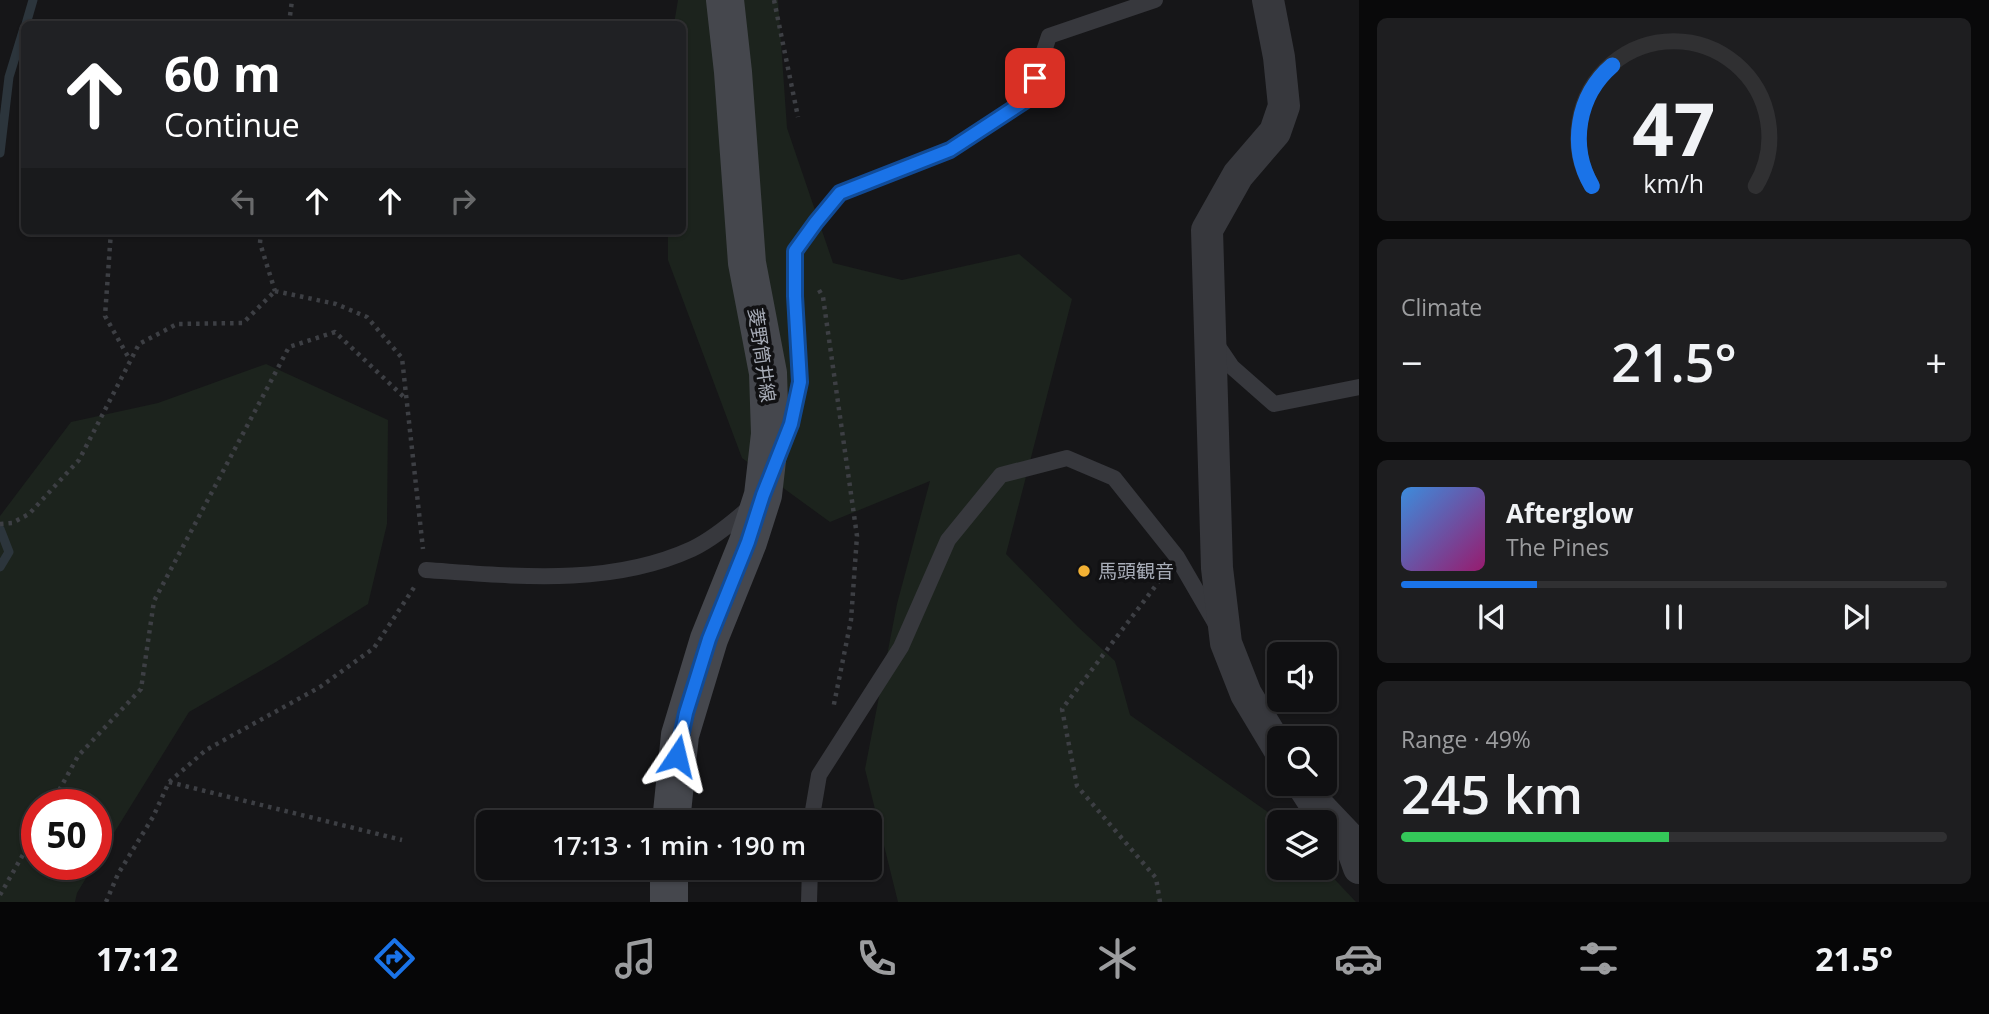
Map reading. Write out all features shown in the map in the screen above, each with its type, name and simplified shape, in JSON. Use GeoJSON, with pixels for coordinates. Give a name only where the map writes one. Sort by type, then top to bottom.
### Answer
{"type":"FeatureCollection","features":[{"type":"Feature","properties":{"kind":"main road","name":"菱野筒井線"},"geometry":{"type":"LineString","coordinates":[[672,810],[680,735],[709,639],[748,542],[763,495],[770,434],[768,373],[747,263],[725,0]]}},
{"type":"Feature","properties":{"kind":"main road"},"geometry":{"type":"LineString","coordinates":[[669,880],[669,902]]}},
{"type":"Feature","properties":{"kind":"street"},"geometry":{"type":"LineString","coordinates":[[1267,729],[1246,694],[1226,643],[1217,568],[1207,230],[1238,175],[1275,132],[1284,106],[1279,57],[1268,0]]}},
{"type":"Feature","properties":{"kind":"street"},"geometry":{"type":"LineString","coordinates":[[1310,796],[1354,839],[1359,868]]}},
{"type":"Feature","properties":{"kind":"lane"},"geometry":{"type":"LineString","coordinates":[[426,570],[527,576],[598,575],[655,562],[693,548],[727,527],[763,495],[791,424],[800,382],[795,251],[816,222],[840,193],[950,150],[1028,99],[1049,36],[1155,0]]}},
{"type":"Feature","properties":{"kind":"lane"},"geometry":{"type":"LineString","coordinates":[[1211,334],[1232,366],[1274,404],[1359,387]]}},
{"type":"Feature","properties":{"kind":"lane"},"geometry":{"type":"LineString","coordinates":[[813,810],[819,775],[901,647],[947,540],[1001,475],[1067,458],[1114,478],[1177,557],[1226,643]]}},
{"type":"Feature","properties":{"kind":"lane"},"geometry":{"type":"LineString","coordinates":[[809,902],[810,880]]}},
{"type":"Feature","properties":{"kind":"path"},"geometry":{"type":"LineString","coordinates":[[289,21],[292,0]]}},
{"type":"Feature","properties":{"kind":"path"},"geometry":{"type":"LineString","coordinates":[[774,0],[798,117]]}},
{"type":"Feature","properties":{"kind":"path"},"geometry":{"type":"LineString","coordinates":[[111,235],[105,316],[130,360]]}},
{"type":"Feature","properties":{"kind":"path"},"geometry":{"type":"LineString","coordinates":[[261,235],[260,243],[275,291]]}},
{"type":"Feature","properties":{"kind":"path"},"geometry":{"type":"LineString","coordinates":[[795,251],[823,297],[857,537],[851,620],[832,710]]}},
{"type":"Feature","properties":{"kind":"path"},"geometry":{"type":"LineString","coordinates":[[0,524],[12,523],[29,514],[79,460],[139,344],[177,324],[243,323],[275,291]]}},
{"type":"Feature","properties":{"kind":"path"},"geometry":{"type":"LineString","coordinates":[[106,902],[118,874],[153,817],[169,782],[206,750],[320,687],[374,648],[426,570],[401,358],[367,317],[336,304],[275,291]]}},
{"type":"Feature","properties":{"kind":"path"},"geometry":{"type":"LineString","coordinates":[[60,789],[78,756],[141,689],[154,601],[289,347],[335,332],[406,400]]}},
{"type":"Feature","properties":{"kind":"path"},"geometry":{"type":"LineString","coordinates":[[1160,902],[1156,878],[1077,786],[1062,709],[1177,557]]}},
{"type":"Feature","properties":{"kind":"path"},"geometry":{"type":"LineString","coordinates":[[169,782],[402,840]]}},
{"type":"Feature","properties":{"kind":"path"},"geometry":{"type":"LineString","coordinates":[[0,895],[21,858]]}},
{"type":"Feature","properties":{"kind":"shaded area"},"geometry":{"type":"Polygon","coordinates":[[[678,0],[778,0],[787,128],[833,263],[902,280],[1019,254],[1072,299],[1006,554],[1115,661],[1130,715],[1267,811],[1267,880],[1335,880],[1356,902],[898,902],[882,838],[882,810],[875,810],[865,769],[897,604],[930,481],[830,522],[742,458],[668,260],[668,235],[686,235],[686,21],[674,21],[678,0]]]}},
{"type":"Feature","properties":{"kind":"shaded area"},"geometry":{"type":"Polygon","coordinates":[[[266,364],[388,420],[387,524],[368,604],[276,662],[189,712],[112,836],[112,789],[21,789],[21,880],[85,880],[75,902],[0,902],[0,516],[71,422],[158,403],[266,364]]]}},
{"type":"Feature","properties":{"kind":"waterway"},"geometry":{"type":"LineString","coordinates":[[27,21],[33,0]]}},
{"type":"Feature","properties":{"kind":"waterway"},"geometry":{"type":"LineString","coordinates":[[0,153],[9,77],[21,38]]}},
{"type":"Feature","properties":{"kind":"waterway"},"geometry":{"type":"LineString","coordinates":[[0,529],[9,552],[0,567]]}},
{"type":"Feature","properties":{"kind":"place","name":"馬頭観音"},"geometry":{"type":"Point","coordinates":[1084,571]}},
{"type":"Feature","properties":{"kind":"route"},"geometry":{"type":"LineString","coordinates":[[677,756],[692,690],[709,639],[791,424],[800,382],[795,251],[840,193],[950,150],[1028,99],[1035,78]]}}]}
